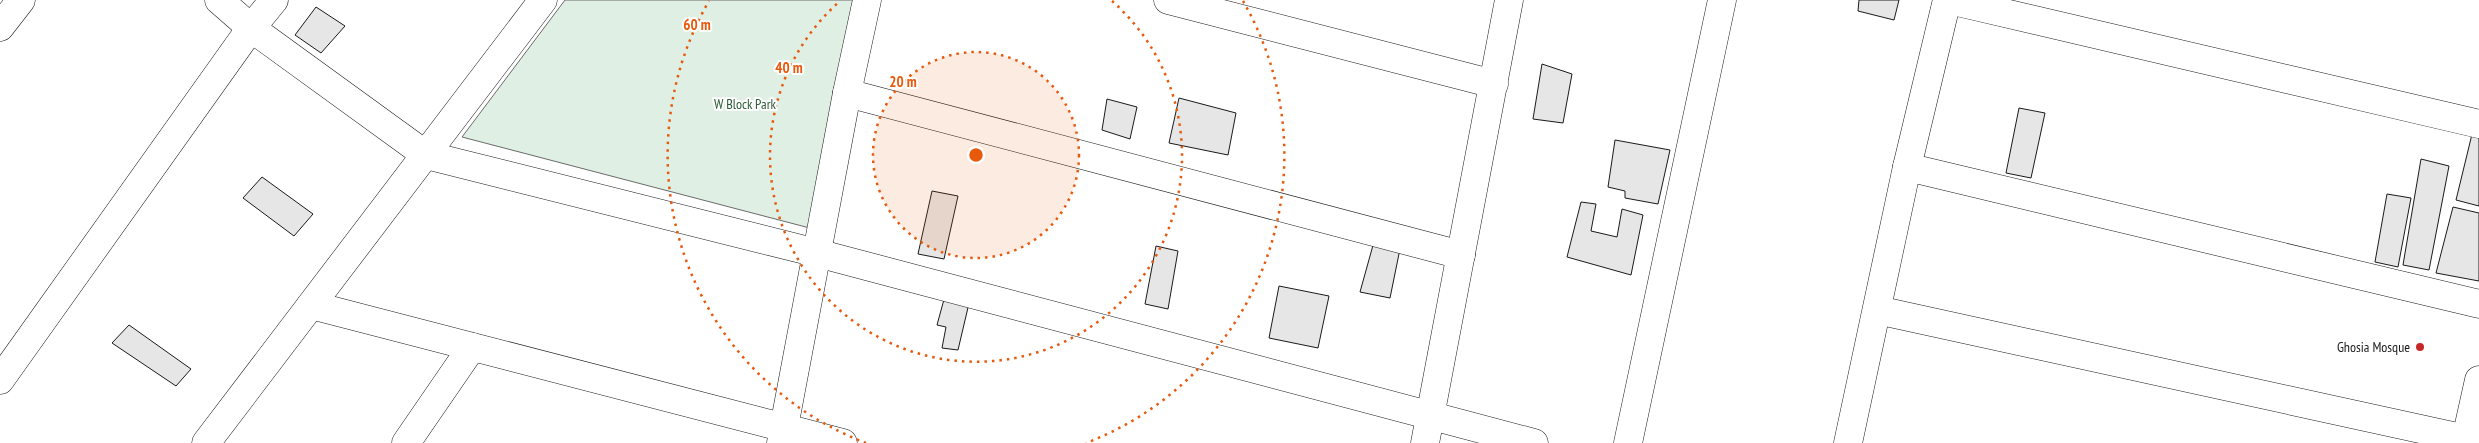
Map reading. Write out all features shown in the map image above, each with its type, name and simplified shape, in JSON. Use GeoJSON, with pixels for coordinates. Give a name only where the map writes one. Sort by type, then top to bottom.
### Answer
{"type":"FeatureCollection","features":[{"type":"Feature","properties":{"kind":"street"},"geometry":{"type":"LineString","coordinates":[[0,28],[21,0]]}},
{"type":"Feature","properties":{"kind":"street"},"geometry":{"type":"LineString","coordinates":[[219,0],[250,28],[426,155],[817,253],[1534,443]]}},
{"type":"Feature","properties":{"kind":"street"},"geometry":{"type":"LineString","coordinates":[[0,380],[250,28],[274,0]]}},
{"type":"Feature","properties":{"kind":"street"},"geometry":{"type":"LineString","coordinates":[[206,443],[543,0]]}},
{"type":"Feature","properties":{"kind":"street"},"geometry":{"type":"LineString","coordinates":[[783,435],[847,93],[867,0]]}},
{"type":"Feature","properties":{"kind":"street"},"geometry":{"type":"LineString","coordinates":[[1168,0],[1494,84]]}},
{"type":"Feature","properties":{"kind":"street"},"geometry":{"type":"LineString","coordinates":[[1425,443],[1509,0]]}},
{"type":"Feature","properties":{"kind":"street"},"geometry":{"type":"LineString","coordinates":[[1628,443],[1722,0]]}},
{"type":"Feature","properties":{"kind":"street"},"geometry":{"type":"LineString","coordinates":[[1848,443],[1907,167],[1948,0],[2479,124]]}},
{"type":"Feature","properties":{"kind":"street"},"geometry":{"type":"LineString","coordinates":[[847,93],[1461,255]]}},
{"type":"Feature","properties":{"kind":"street"},"geometry":{"type":"LineString","coordinates":[[1907,167],[2479,304]]}},
{"type":"Feature","properties":{"kind":"street"},"geometry":{"type":"LineString","coordinates":[[311,305],[472,347],[783,435],[843,443]]}},
{"type":"Feature","properties":{"kind":"street"},"geometry":{"type":"LineString","coordinates":[[1877,310],[2465,441],[2479,380]]}},
{"type":"Feature","properties":{"kind":"street"},"geometry":{"type":"LineString","coordinates":[[406,443],[472,347]]}},
{"type":"Feature","properties":{"kind":"green space","name":"W Block Park"},"geometry":{"type":"Polygon","coordinates":[[[565,0],[875,0],[825,232],[462,137],[565,0]]]}},
{"type":"Feature","properties":{"kind":"building"},"geometry":{"type":"Polygon","coordinates":[[[1859,0],[1899,0],[1894,20],[1858,11],[1859,0]]]}},
{"type":"Feature","properties":{"kind":"building"},"geometry":{"type":"Polygon","coordinates":[[[316,7],[345,26],[321,53],[295,35],[316,7]]]}},
{"type":"Feature","properties":{"kind":"building"},"geometry":{"type":"Polygon","coordinates":[[[1542,64],[1572,74],[1563,123],[1533,119],[1542,64]]]}},
{"type":"Feature","properties":{"kind":"building"},"geometry":{"type":"Polygon","coordinates":[[[1179,98],[1236,113],[1228,155],[1169,143],[1179,98]]]}},
{"type":"Feature","properties":{"kind":"building"},"geometry":{"type":"Polygon","coordinates":[[[1107,99],[1137,107],[1130,139],[1102,130],[1107,99]]]}},
{"type":"Feature","properties":{"kind":"building"},"geometry":{"type":"Polygon","coordinates":[[[2019,108],[2045,113],[2031,178],[2006,173],[2019,108]]]}},
{"type":"Feature","properties":{"kind":"building"},"geometry":{"type":"Polygon","coordinates":[[[2473,130],[2479,132],[2479,206],[2456,200],[2473,130]]]}},
{"type":"Feature","properties":{"kind":"building"},"geometry":{"type":"Polygon","coordinates":[[[1615,140],[1670,150],[1658,204],[1625,198],[1625,191],[1608,187],[1615,140]]]}},
{"type":"Feature","properties":{"kind":"building"},"geometry":{"type":"Polygon","coordinates":[[[2421,159],[2449,166],[2429,270],[2403,265],[2421,159]]]}},
{"type":"Feature","properties":{"kind":"building"},"geometry":{"type":"Polygon","coordinates":[[[262,177],[313,214],[294,236],[243,198],[262,177]]]}},
{"type":"Feature","properties":{"kind":"building"},"geometry":{"type":"Polygon","coordinates":[[[932,191],[958,196],[944,259],[918,254],[932,191]]]}},
{"type":"Feature","properties":{"kind":"building"},"geometry":{"type":"Polygon","coordinates":[[[2387,194],[2411,198],[2398,267],[2375,262],[2387,194]]]}},
{"type":"Feature","properties":{"kind":"building"},"geometry":{"type":"Polygon","coordinates":[[[1581,202],[1596,204],[1591,231],[1617,237],[1622,209],[1643,215],[1631,275],[1567,257],[1581,202]]]}},
{"type":"Feature","properties":{"kind":"building"},"geometry":{"type":"Polygon","coordinates":[[[2453,207],[2479,213],[2479,281],[2436,273],[2453,207]]]}},
{"type":"Feature","properties":{"kind":"building"},"geometry":{"type":"Polygon","coordinates":[[[1375,238],[1401,244],[1390,298],[1360,292],[1375,238]]]}},
{"type":"Feature","properties":{"kind":"building"},"geometry":{"type":"Polygon","coordinates":[[[1156,246],[1178,251],[1168,309],[1145,304],[1156,246]]]}},
{"type":"Feature","properties":{"kind":"building"},"geometry":{"type":"Polygon","coordinates":[[[1279,286],[1329,296],[1318,348],[1269,338],[1279,286]]]}},
{"type":"Feature","properties":{"kind":"building"},"geometry":{"type":"Polygon","coordinates":[[[946,292],[970,299],[958,350],[942,348],[946,327],[937,325],[946,292]]]}},
{"type":"Feature","properties":{"kind":"building"},"geometry":{"type":"Polygon","coordinates":[[[129,325],[191,369],[176,386],[112,343],[129,325]]]}},
{"type":"Feature","properties":{"kind":"place","name":"Ghosia Mosque"},"geometry":{"type":"Point","coordinates":[2420,347]}}]}
